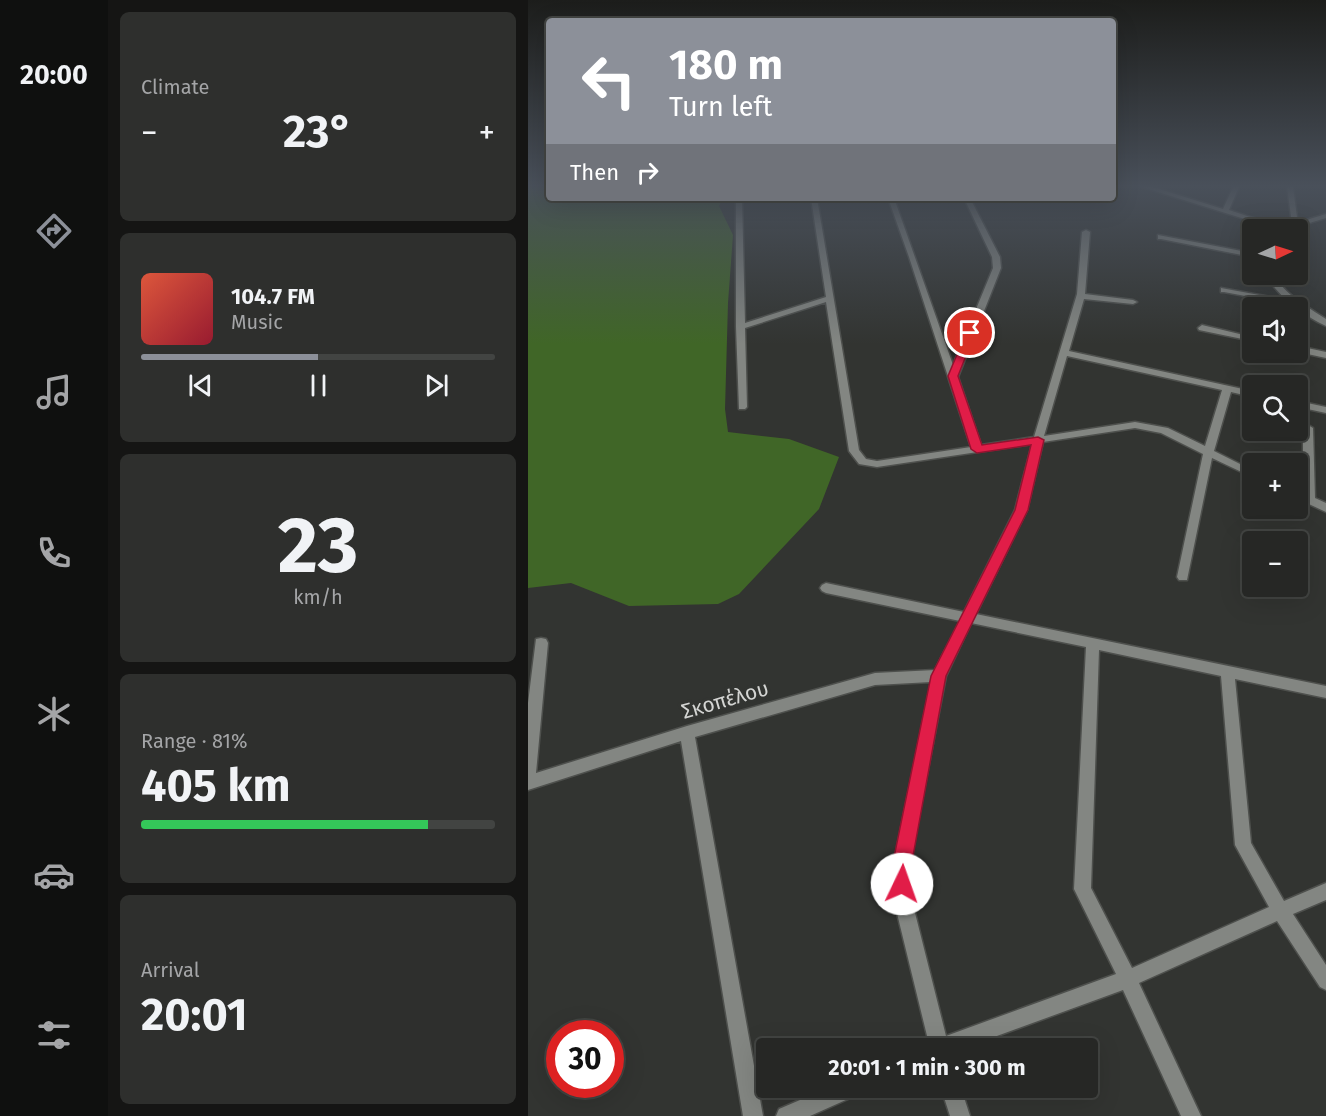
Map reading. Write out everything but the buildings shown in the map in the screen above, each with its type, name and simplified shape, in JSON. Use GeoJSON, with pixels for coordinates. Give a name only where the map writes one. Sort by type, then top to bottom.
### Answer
{"type":"FeatureCollection","features":[{"type":"Feature","properties":{"kind":"street"},"geometry":{"type":"LineString","coordinates":[[738,239],[742,407]]}},
{"type":"Feature","properties":{"kind":"street"},"geometry":{"type":"LineString","coordinates":[[820,239],[854,452],[863,462],[877,464],[1135,425],[1164,430],[1242,469]]}},
{"type":"Feature","properties":{"kind":"street"},"geometry":{"type":"LineString","coordinates":[[905,239],[977,449]]}},
{"type":"Feature","properties":{"kind":"street"},"geometry":{"type":"LineString","coordinates":[[953,376],[997,268],[996,257],[987,239]]}},
{"type":"Feature","properties":{"kind":"street"},"geometry":{"type":"LineString","coordinates":[[1085,239],[1080,297],[1038,440],[1021,510],[939,676],[901,867],[903,901],[939,1048],[1128,979],[1326,891]]}},
{"type":"Feature","properties":{"kind":"street"},"geometry":{"type":"LineString","coordinates":[[1172,239],[1242,253]]}},
{"type":"Feature","properties":{"kind":"street"},"geometry":{"type":"LineString","coordinates":[[1275,285],[1290,297]]}},
{"type":"Feature","properties":{"kind":"street"},"geometry":{"type":"LineString","coordinates":[[1224,290],[1262,297]]}},
{"type":"Feature","properties":{"kind":"street"},"geometry":{"type":"LineString","coordinates":[[1080,297],[1133,302]]}},
{"type":"Feature","properties":{"kind":"street"},"geometry":{"type":"LineString","coordinates":[[740,327],[828,299]]}},
{"type":"Feature","properties":{"kind":"street"},"geometry":{"type":"LineString","coordinates":[[1308,310],[1326,323]]}},
{"type":"Feature","properties":{"kind":"street"},"geometry":{"type":"LineString","coordinates":[[1202,328],[1242,337]]}},
{"type":"Feature","properties":{"kind":"street"},"geometry":{"type":"LineString","coordinates":[[1308,351],[1326,355]]}},
{"type":"Feature","properties":{"kind":"street"},"geometry":{"type":"LineString","coordinates":[[1064,353],[1242,392]]}},
{"type":"Feature","properties":{"kind":"street"},"geometry":{"type":"LineString","coordinates":[[1183,577],[1208,453],[1227,389]]}},
{"type":"Feature","properties":{"kind":"street"},"geometry":{"type":"LineString","coordinates":[[1308,406],[1326,411]]}},
{"type":"Feature","properties":{"kind":"street"},"geometry":{"type":"LineString","coordinates":[[1308,428],[1309,501],[1326,508]]}},
{"type":"Feature","properties":{"kind":"street"},"geometry":{"type":"LineString","coordinates":[[826,588],[1326,692]]}},
{"type":"Feature","properties":{"kind":"street"},"geometry":{"type":"LineString","coordinates":[[528,776],[541,643]]}},
{"type":"Feature","properties":{"kind":"street"},"geometry":{"type":"LineString","coordinates":[[1093,643],[1082,889],[1128,979],[1191,1116]]}},
{"type":"Feature","properties":{"kind":"street"},"geometry":{"type":"LineString","coordinates":[[1227,670],[1243,845],[1280,910],[1326,981]]}},
{"type":"Feature","properties":{"kind":"street","name":"Σκοπέλου"},"geometry":{"type":"LineString","coordinates":[[528,783],[687,733],[875,679],[939,676]]}},
{"type":"Feature","properties":{"kind":"street"},"geometry":{"type":"LineString","coordinates":[[687,733],[753,1116]]}},
{"type":"Feature","properties":{"kind":"street"},"geometry":{"type":"LineString","coordinates":[[786,1116],[827,1098]]}},
{"type":"Feature","properties":{"kind":"street"},"geometry":{"type":"LineString","coordinates":[[954,1098],[960,1116]]}},
{"type":"Feature","properties":{"kind":"green space"},"geometry":{"type":"Polygon","coordinates":[[[528,239],[733,239],[728,303],[725,409],[728,432],[789,439],[839,457],[819,509],[739,594],[718,604],[629,606],[571,583],[528,588],[528,239]]]}},
{"type":"Feature","properties":{"kind":"route"},"geometry":{"type":"LineString","coordinates":[[902,884],[901,867],[939,676],[1021,510],[1038,440],[977,449],[953,376],[970,333]]}}]}
